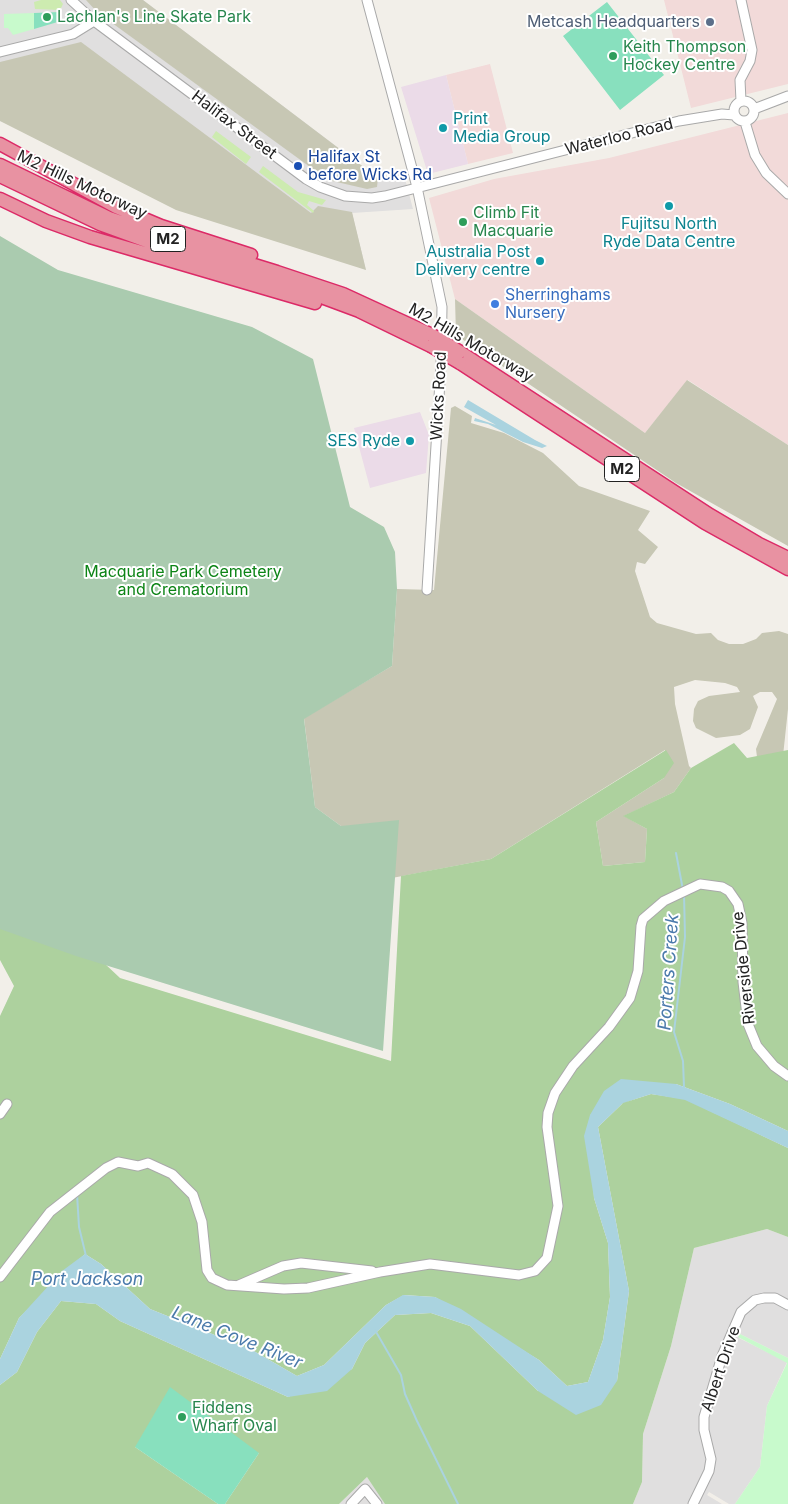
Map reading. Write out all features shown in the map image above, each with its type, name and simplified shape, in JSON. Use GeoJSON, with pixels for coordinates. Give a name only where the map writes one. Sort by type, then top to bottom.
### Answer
{"type":"FeatureCollection","features":[{"type":"Feature","properties":{"kind":"highway"},"geometry":{"type":"LineString","coordinates":[[0,144],[116,207],[161,226],[307,275],[343,294]]}},
{"type":"Feature","properties":{"kind":"highway","name":"M2 Hills Motorway"},"geometry":{"type":"LineString","coordinates":[[0,165],[56,194],[142,230],[343,294],[432,341],[703,511],[759,544],[788,558]]}},
{"type":"Feature","properties":{"kind":"highway","name":"M2 Hills Motorway"},"geometry":{"type":"LineString","coordinates":[[0,176],[69,211],[123,233],[289,285],[432,341]]}},
{"type":"Feature","properties":{"kind":"highway"},"geometry":{"type":"LineString","coordinates":[[0,199],[46,221],[128,250],[338,309],[359,311]]}},
{"type":"Feature","properties":{"kind":"highway","name":"M2 Hills Motorway"},"geometry":{"type":"LineString","coordinates":[[460,358],[705,523],[788,569]]}},
{"type":"Feature","properties":{"kind":"street","name":"Halifax Street"},"geometry":{"type":"LineString","coordinates":[[71,0],[94,21],[320,187],[345,196],[372,198],[417,187]]}},
{"type":"Feature","properties":{"kind":"street","name":"Wicks Road"},"geometry":{"type":"LineString","coordinates":[[367,0],[417,187],[439,288],[442,324],[427,590]]}},
{"type":"Feature","properties":{"kind":"street"},"geometry":{"type":"LineString","coordinates":[[741,0],[752,50],[750,61],[740,80],[741,101]]}},
{"type":"Feature","properties":{"kind":"street"},"geometry":{"type":"LineString","coordinates":[[0,52],[73,34],[94,21]]}},
{"type":"Feature","properties":{"kind":"street"},"geometry":{"type":"LineString","coordinates":[[754,109],[788,96]]}},
{"type":"Feature","properties":{"kind":"street"},"geometry":{"type":"LineString","coordinates":[[741,101],[750,103],[754,109],[753,116],[744,122],[738,120],[734,115],[735,105],[741,101]]}},
{"type":"Feature","properties":{"kind":"street","name":"Waterloo Road"},"geometry":{"type":"LineString","coordinates":[[417,187],[679,121],[722,114],[734,115]]}},
{"type":"Feature","properties":{"kind":"street"},"geometry":{"type":"LineString","coordinates":[[744,122],[755,155],[766,174],[788,194]]}},
{"type":"Feature","properties":{"kind":"street","name":"Riverside Drive"},"geometry":{"type":"LineString","coordinates":[[0,1277],[50,1212],[106,1168],[118,1162],[138,1166],[148,1163],[172,1174],[193,1195],[202,1222],[206,1265],[212,1278],[227,1285],[284,1289],[308,1288],[380,1272],[436,1264],[526,1274],[535,1271],[543,1263],[549,1250],[558,1206],[547,1128],[550,1106],[561,1080],[610,1027],[630,998],[638,971],[641,926],[644,918],[655,907],[700,884],[722,887],[729,891],[738,904],[742,923],[743,982],[748,1024],[757,1046],[774,1066],[788,1076]]}},
{"type":"Feature","properties":{"kind":"street"},"geometry":{"type":"LineString","coordinates":[[0,1114],[7,1104]]}},
{"type":"Feature","properties":{"kind":"street","name":"Riverside Drive"},"geometry":{"type":"LineString","coordinates":[[238,1286],[260,1274],[283,1266],[301,1263],[380,1272]]}},
{"type":"Feature","properties":{"kind":"street","name":"Albert Drive"},"geometry":{"type":"LineString","coordinates":[[693,1504],[709,1471],[711,1460],[704,1430],[704,1417],[722,1356],[741,1312],[755,1300],[764,1298],[775,1298],[788,1305]]}},
{"type":"Feature","properties":{"kind":"street"},"geometry":{"type":"LineString","coordinates":[[350,1504],[365,1489],[377,1504]]}},
{"type":"Feature","properties":{"kind":"shaded area"},"geometry":{"type":"Polygon","coordinates":[[[0,0],[143,0],[378,178],[403,171],[413,209],[352,213],[366,270],[0,121],[0,0]]]}},
{"type":"Feature","properties":{"kind":"shaded area"},"geometry":{"type":"Polygon","coordinates":[[[86,0],[143,0],[378,178],[377,187],[367,189],[328,180],[97,12],[86,0]]]}},
{"type":"Feature","properties":{"kind":"shaded area"},"geometry":{"type":"Polygon","coordinates":[[[664,0],[788,0],[788,84],[691,108],[664,0]]]}},
{"type":"Feature","properties":{"kind":"shaded area"},"geometry":{"type":"Polygon","coordinates":[[[81,42],[311,213],[318,206],[352,212],[366,270],[176,210],[0,121],[0,62],[81,42]]]}},
{"type":"Feature","properties":{"kind":"shaded area"},"geometry":{"type":"Polygon","coordinates":[[[490,64],[513,153],[468,164],[446,75],[490,64]]]}},
{"type":"Feature","properties":{"kind":"shaded area"},"geometry":{"type":"Polygon","coordinates":[[[446,75],[468,164],[428,174],[401,87],[446,75]]]}},
{"type":"Feature","properties":{"kind":"shaded area"},"geometry":{"type":"Polygon","coordinates":[[[788,113],[788,445],[688,380],[645,433],[455,299],[429,198],[494,179],[609,158],[788,113]]]}},
{"type":"Feature","properties":{"kind":"shaded area"},"geometry":{"type":"Polygon","coordinates":[[[455,299],[645,433],[687,380],[788,445],[788,546],[676,483],[456,335],[455,299]]]}},
{"type":"Feature","properties":{"kind":"shaded area"},"geometry":{"type":"Polygon","coordinates":[[[455,406],[472,416],[471,423],[504,433],[543,453],[579,486],[650,511],[638,530],[658,547],[645,564],[637,562],[635,571],[650,617],[657,623],[696,634],[711,633],[718,640],[729,644],[743,644],[756,639],[762,633],[779,631],[788,634],[788,709],[783,756],[758,765],[756,749],[777,699],[772,692],[760,692],[753,696],[758,707],[750,729],[740,735],[716,738],[696,728],[693,721],[694,709],[698,701],[709,696],[740,692],[737,687],[725,683],[695,680],[674,687],[675,704],[691,768],[674,792],[624,816],[647,829],[645,862],[603,866],[596,822],[664,778],[665,750],[491,859],[392,878],[341,826],[315,807],[304,718],[392,666],[397,589],[434,590],[451,408],[455,406]]]}},
{"type":"Feature","properties":{"kind":"shaded area"},"geometry":{"type":"Polygon","coordinates":[[[420,412],[429,435],[426,473],[370,488],[354,428],[420,412]]]}},
{"type":"Feature","properties":{"kind":"shaded area"},"geometry":{"type":"Polygon","coordinates":[[[767,1229],[788,1237],[788,1358],[740,1334],[739,1338],[787,1362],[767,1406],[760,1467],[735,1504],[729,1504],[709,1492],[707,1495],[722,1504],[633,1504],[642,1482],[643,1434],[671,1346],[694,1248],[767,1229]]]}},
{"type":"Feature","properties":{"kind":"shaded area"},"geometry":{"type":"Polygon","coordinates":[[[367,1477],[386,1504],[339,1504],[367,1477]]]}},
{"type":"Feature","properties":{"kind":"green space"},"geometry":{"type":"Polygon","coordinates":[[[60,0],[63,4],[60,10],[35,9],[34,2],[60,0]]]}},
{"type":"Feature","properties":{"kind":"green space","name":"Keith Thompson Hockey Centre"},"geometry":{"type":"Polygon","coordinates":[[[607,2],[664,75],[620,110],[563,36],[607,2]]]}},
{"type":"Feature","properties":{"kind":"green space","name":"Lachlan's Line Skate Park"},"geometry":{"type":"Polygon","coordinates":[[[60,12],[61,21],[34,29],[34,13],[60,12]]]}},
{"type":"Feature","properties":{"kind":"green space"},"geometry":{"type":"Polygon","coordinates":[[[34,13],[34,29],[13,35],[8,28],[4,28],[4,14],[34,13]]]}},
{"type":"Feature","properties":{"kind":"green space"},"geometry":{"type":"Polygon","coordinates":[[[216,131],[251,157],[246,164],[212,137],[216,131]]]}},
{"type":"Feature","properties":{"kind":"green space"},"geometry":{"type":"Polygon","coordinates":[[[263,166],[298,192],[326,200],[322,205],[309,201],[307,205],[314,211],[313,213],[259,172],[263,166]]]}},
{"type":"Feature","properties":{"kind":"green space","name":"Macquarie Park Cemetery and Crematorium"},"geometry":{"type":"Polygon","coordinates":[[[0,236],[58,270],[252,327],[313,359],[350,507],[384,527],[395,552],[397,589],[392,666],[304,719],[315,807],[341,826],[399,820],[383,1051],[76,956],[0,929],[0,236]]]}},
{"type":"Feature","properties":{"kind":"green space"},"geometry":{"type":"Polygon","coordinates":[[[734,743],[747,758],[788,750],[788,1131],[730,1104],[676,1084],[590,1115],[594,1198],[608,1243],[610,1297],[603,1340],[588,1382],[567,1386],[539,1360],[435,1297],[404,1295],[386,1305],[324,1365],[297,1376],[252,1350],[150,1309],[101,1264],[85,1254],[19,1318],[0,1359],[0,1016],[14,986],[0,960],[0,920],[86,946],[120,978],[391,1061],[401,876],[491,859],[666,750],[674,763],[664,778],[596,822],[603,866],[645,862],[647,829],[623,816],[674,792],[691,768],[734,743]]]}},
{"type":"Feature","properties":{"kind":"green space"},"geometry":{"type":"Polygon","coordinates":[[[651,1094],[685,1099],[788,1148],[788,1237],[767,1229],[694,1248],[671,1346],[643,1434],[642,1482],[633,1504],[385,1504],[367,1477],[339,1504],[225,1504],[259,1453],[135,1447],[218,1504],[0,1504],[0,1385],[17,1372],[37,1332],[61,1301],[96,1304],[120,1321],[288,1397],[352,1369],[365,1343],[395,1315],[431,1313],[470,1326],[538,1391],[617,1381],[629,1291],[598,1127],[623,1103],[651,1094]]]}},
{"type":"Feature","properties":{"kind":"green space"},"geometry":{"type":"Polygon","coordinates":[[[740,1334],[788,1358],[788,1504],[735,1504],[760,1467],[767,1406],[787,1363],[738,1337],[740,1334]]]}},
{"type":"Feature","properties":{"kind":"green space","name":"Fiddens Wharf Oval"},"geometry":{"type":"Polygon","coordinates":[[[170,1387],[259,1453],[225,1504],[218,1504],[135,1447],[170,1387]]]}},
{"type":"Feature","properties":{"kind":"water"},"geometry":{"type":"Polygon","coordinates":[[[468,400],[547,446],[542,448],[523,442],[488,424],[474,421],[475,418],[496,425],[464,407],[468,400]]]}},
{"type":"Feature","properties":{"kind":"water","name":"Port Jackson"},"geometry":{"type":"Polygon","coordinates":[[[621,1079],[676,1084],[730,1104],[788,1131],[788,1148],[685,1100],[651,1094],[623,1103],[598,1127],[629,1291],[617,1381],[601,1405],[576,1415],[538,1391],[470,1326],[431,1313],[395,1315],[365,1343],[352,1369],[327,1391],[288,1397],[120,1321],[96,1304],[61,1301],[37,1332],[17,1372],[0,1385],[0,1359],[19,1318],[62,1271],[85,1254],[101,1264],[150,1309],[252,1350],[297,1376],[324,1365],[386,1305],[403,1295],[435,1297],[461,1309],[539,1360],[567,1386],[588,1382],[603,1340],[610,1297],[608,1243],[594,1198],[584,1136],[590,1115],[604,1091],[621,1079]]]}},
{"type":"Feature","properties":{"kind":"waterway","name":"Porters Creek"},"geometry":{"type":"LineString","coordinates":[[676,853],[683,890]]}},
{"type":"Feature","properties":{"kind":"waterway","name":"Porters Creek"},"geometry":{"type":"LineString","coordinates":[[684,894],[685,937],[674,1032],[683,1061],[684,1087]]}},
{"type":"Feature","properties":{"kind":"waterway"},"geometry":{"type":"LineString","coordinates":[[77,1194],[79,1227],[86,1256]]}},
{"type":"Feature","properties":{"kind":"waterway"},"geometry":{"type":"LineString","coordinates":[[375,1330],[401,1375],[405,1394],[458,1504]]}},
{"type":"Feature","properties":{"kind":"place","name":"Lachlan's Line Skate Park"},"geometry":{"type":"Point","coordinates":[47,17]}},
{"type":"Feature","properties":{"kind":"place","name":"Metcash Headquarters"},"geometry":{"type":"Point","coordinates":[710,22]}},
{"type":"Feature","properties":{"kind":"place","name":"Keith Thompson Hockey Centre"},"geometry":{"type":"Point","coordinates":[613,56]}},
{"type":"Feature","properties":{"kind":"place","name":"Print Media Group"},"geometry":{"type":"Point","coordinates":[443,128]}},
{"type":"Feature","properties":{"kind":"place","name":"Halifax St before Wicks Rd"},"geometry":{"type":"Point","coordinates":[298,166]}},
{"type":"Feature","properties":{"kind":"place","name":"Fujitsu North Ryde Data Centre"},"geometry":{"type":"Point","coordinates":[669,206]}},
{"type":"Feature","properties":{"kind":"place","name":"Climb Fit Macquarie"},"geometry":{"type":"Point","coordinates":[463,222]}},
{"type":"Feature","properties":{"kind":"place","name":"Australia Post Delivery centre"},"geometry":{"type":"Point","coordinates":[540,261]}},
{"type":"Feature","properties":{"kind":"place","name":"Sherringhams Nursery"},"geometry":{"type":"Point","coordinates":[495,304]}},
{"type":"Feature","properties":{"kind":"place","name":"SES Ryde"},"geometry":{"type":"Point","coordinates":[410,441]}},
{"type":"Feature","properties":{"kind":"place","name":"Fiddens Wharf Oval"},"geometry":{"type":"Point","coordinates":[182,1417]}},
{"type":"Feature","properties":{"kind":"water label","name":"Lane Cove River"},"geometry":{"type":"Point","coordinates":[237,1338]}}]}
